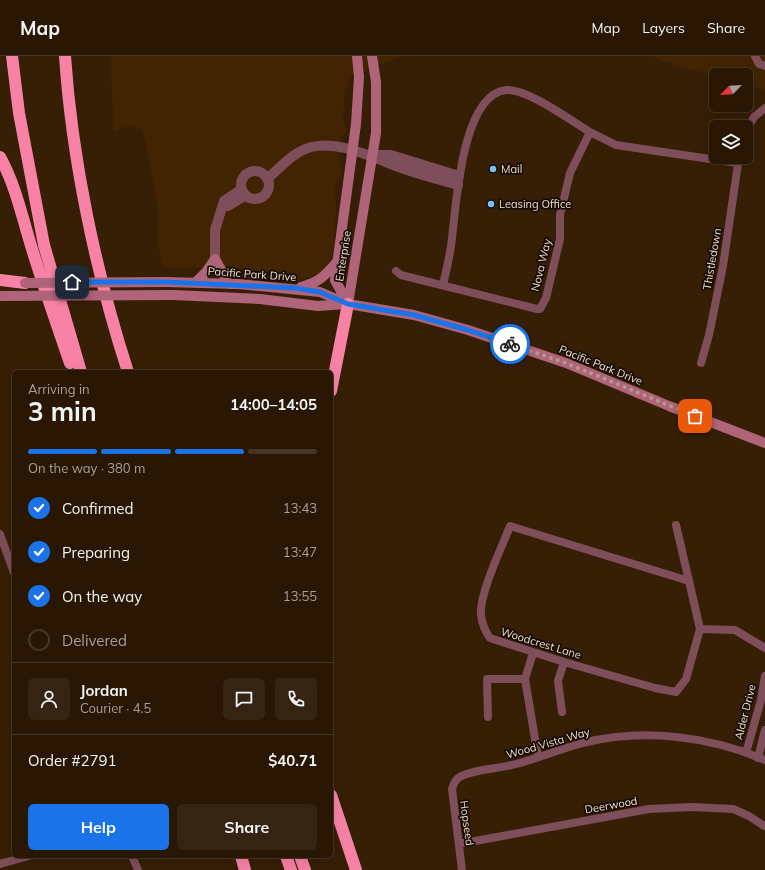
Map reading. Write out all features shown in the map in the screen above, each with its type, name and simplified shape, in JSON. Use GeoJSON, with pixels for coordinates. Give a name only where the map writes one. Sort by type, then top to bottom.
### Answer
{"type":"FeatureCollection","features":[{"type":"Feature","properties":{"kind":"highway"},"geometry":{"type":"LineString","coordinates":[[12,56],[19,113],[44,245],[80,370]]}},
{"type":"Feature","properties":{"kind":"highway"},"geometry":{"type":"LineString","coordinates":[[65,56],[71,116],[95,254],[127,370]]}},
{"type":"Feature","properties":{"kind":"highway"},"geometry":{"type":"LineString","coordinates":[[0,157],[10,174],[19,200],[31,248],[72,370]]}},
{"type":"Feature","properties":{"kind":"highway"},"geometry":{"type":"LineString","coordinates":[[0,282],[26,283]]}},
{"type":"Feature","properties":{"kind":"highway"},"geometry":{"type":"LineString","coordinates":[[333,381],[348,304]]}},
{"type":"Feature","properties":{"kind":"highway"},"geometry":{"type":"LineString","coordinates":[[333,801],[356,870]]}},
{"type":"Feature","properties":{"kind":"highway"},"geometry":{"type":"LineString","coordinates":[[242,858],[245,870]]}},
{"type":"Feature","properties":{"kind":"highway"},"geometry":{"type":"LineString","coordinates":[[287,858],[291,870]]}},
{"type":"Feature","properties":{"kind":"highway"},"geometry":{"type":"LineString","coordinates":[[301,858],[305,870]]}},
{"type":"Feature","properties":{"kind":"main road","name":"Enterprise"},"geometry":{"type":"LineString","coordinates":[[348,304],[335,280],[353,151],[359,77],[357,56]]}},
{"type":"Feature","properties":{"kind":"main road","name":"Enterprise"},"geometry":{"type":"LineString","coordinates":[[348,304],[371,155],[376,133],[376,82],[372,56]]}},
{"type":"Feature","properties":{"kind":"main road"},"geometry":{"type":"LineString","coordinates":[[195,282],[206,272],[215,259],[229,284]]}},
{"type":"Feature","properties":{"kind":"main road"},"geometry":{"type":"LineString","coordinates":[[295,288],[315,283],[323,278],[337,262]]}},
{"type":"Feature","properties":{"kind":"main road","name":"Pacific Park Drive"},"geometry":{"type":"LineString","coordinates":[[26,283],[195,282],[295,288],[320,292],[348,304],[414,315],[468,330],[566,363],[669,406],[765,443]]}},
{"type":"Feature","properties":{"kind":"main road"},"geometry":{"type":"LineString","coordinates":[[0,296],[173,295],[260,299],[318,306],[348,304]]}},
{"type":"Feature","properties":{"kind":"street"},"geometry":{"type":"LineString","coordinates":[[755,56],[759,64],[765,66]]}},
{"type":"Feature","properties":{"kind":"street"},"geometry":{"type":"LineString","coordinates":[[444,285],[451,247],[458,180],[467,142],[477,117],[488,98],[497,93],[507,90],[529,96],[544,103],[590,132],[616,145],[709,156]]}},
{"type":"Feature","properties":{"kind":"street"},"geometry":{"type":"LineString","coordinates":[[752,120],[765,108]]}},
{"type":"Feature","properties":{"kind":"street","name":"Nova Way"},"geometry":{"type":"LineString","coordinates":[[396,271],[401,274],[540,309],[546,298],[560,238],[560,215],[570,173],[590,132]]}},
{"type":"Feature","properties":{"kind":"street"},"geometry":{"type":"LineString","coordinates":[[267,179],[294,155],[312,147],[331,146],[371,155],[391,154],[458,180]]}},
{"type":"Feature","properties":{"kind":"street","name":"Thistledown"},"geometry":{"type":"LineString","coordinates":[[701,363],[709,335],[723,266],[737,164]]}},
{"type":"Feature","properties":{"kind":"street"},"geometry":{"type":"LineString","coordinates":[[251,171],[259,171],[267,179],[269,186],[263,196],[256,199],[244,192],[242,179],[251,171]]}},
{"type":"Feature","properties":{"kind":"street"},"geometry":{"type":"LineString","coordinates":[[215,259],[215,230],[223,206],[228,206],[244,192]]}},
{"type":"Feature","properties":{"kind":"street","name":"Woodcrest Lane"},"geometry":{"type":"LineString","coordinates":[[676,525],[689,581],[700,629],[686,679],[676,692],[655,688],[564,662],[490,638],[485,631],[481,615],[482,601],[510,526],[689,581]]}},
{"type":"Feature","properties":{"kind":"street"},"geometry":{"type":"LineString","coordinates":[[0,534],[12,567]]}},
{"type":"Feature","properties":{"kind":"street"},"geometry":{"type":"LineString","coordinates":[[700,629],[735,630],[765,648]]}},
{"type":"Feature","properties":{"kind":"street"},"geometry":{"type":"LineString","coordinates":[[533,653],[525,679],[538,757]]}},
{"type":"Feature","properties":{"kind":"street"},"geometry":{"type":"LineString","coordinates":[[562,712],[558,681],[564,662]]}},
{"type":"Feature","properties":{"kind":"street","name":"Alder Drive"},"geometry":{"type":"LineString","coordinates":[[746,753],[761,700],[765,676]]}},
{"type":"Feature","properties":{"kind":"street"},"geometry":{"type":"LineString","coordinates":[[488,717],[487,679],[525,679]]}},
{"type":"Feature","properties":{"kind":"street"},"geometry":{"type":"LineString","coordinates":[[762,759],[765,730]]}},
{"type":"Feature","properties":{"kind":"street","name":"Wood Vista Way"},"geometry":{"type":"LineString","coordinates":[[456,779],[468,773],[494,770],[584,743],[621,737],[653,736],[683,738],[712,743],[762,759]]}},
{"type":"Feature","properties":{"kind":"street","name":"Hopseed"},"geometry":{"type":"LineString","coordinates":[[456,779],[452,789],[462,870]]}},
{"type":"Feature","properties":{"kind":"street","name":"Deerwood"},"geometry":{"type":"LineString","coordinates":[[459,844],[649,809],[692,807],[733,810],[749,816],[764,826]]}},
{"type":"Feature","properties":{"kind":"street"},"geometry":{"type":"LineString","coordinates":[[0,864],[22,858]]}},
{"type":"Feature","properties":{"kind":"street"},"geometry":{"type":"LineString","coordinates":[[133,858],[138,870]]}},
{"type":"Feature","properties":{"kind":"shaded area"},"geometry":{"type":"Polygon","coordinates":[[[110,56],[402,56],[350,76],[344,100],[343,117],[346,132],[340,137],[339,163],[343,170],[335,185],[336,212],[332,259],[324,271],[308,278],[294,278],[259,270],[232,268],[164,268],[157,243],[158,209],[146,143],[141,129],[131,125],[114,131],[110,56]]]}},
{"type":"Feature","properties":{"kind":"shaded area"},"geometry":{"type":"Polygon","coordinates":[[[653,56],[765,56],[765,90],[753,87],[753,68],[709,68],[709,74],[661,61],[653,56]]]}},
{"type":"Feature","properties":{"kind":"way so far"},"geometry":{"type":"LineString","coordinates":[[510,344],[566,363],[695,416]]}},
{"type":"Feature","properties":{"kind":"place","name":"Mail"},"geometry":{"type":"Point","coordinates":[493,169]}},
{"type":"Feature","properties":{"kind":"place","name":"Leasing Office"},"geometry":{"type":"Point","coordinates":[491,204]}},
{"type":"Feature","properties":{"kind":"route"},"geometry":{"type":"LineString","coordinates":[[72,282],[166,282],[238,284],[295,288],[320,292],[348,304],[414,315],[468,330],[510,344]]}}]}
